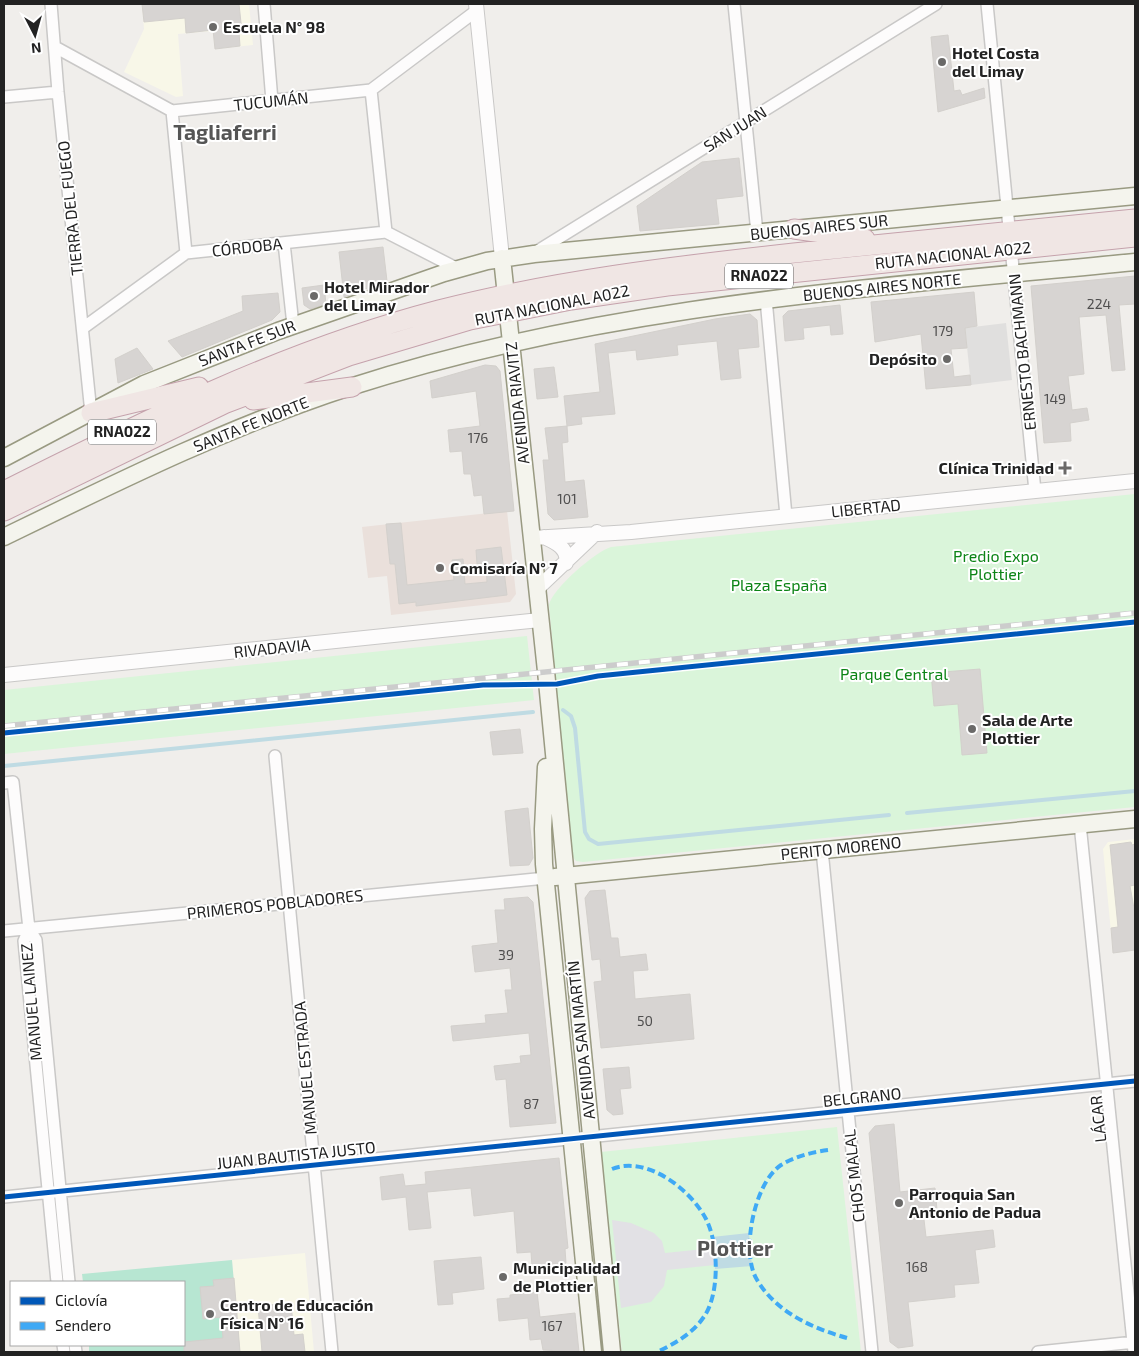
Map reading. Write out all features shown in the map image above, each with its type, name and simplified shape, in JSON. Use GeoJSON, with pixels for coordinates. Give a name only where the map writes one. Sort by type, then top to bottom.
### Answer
{"type":"FeatureCollection","features":[{"type":"Feature","properties":{"kind":"highway","name":"RUTA NACIONAL A022"},"geometry":{"type":"LineString","coordinates":[[4,491],[153,416],[242,377],[357,335],[437,311],[667,286],[1011,240],[1135,219]]}},
{"type":"Feature","properties":{"kind":"highway"},"geometry":{"type":"LineString","coordinates":[[794,229],[893,243]]}},
{"type":"Feature","properties":{"kind":"highway","name":"RUTA NACIONAL A022"},"geometry":{"type":"LineString","coordinates":[[4,510],[224,404],[357,354],[431,331],[507,303],[632,271],[893,243],[1135,237]]}},
{"type":"Feature","properties":{"kind":"highway"},"geometry":{"type":"LineString","coordinates":[[91,413],[242,377]]}},
{"type":"Feature","properties":{"kind":"highway"},"geometry":{"type":"LineString","coordinates":[[224,404],[352,387]]}},
{"type":"Feature","properties":{"kind":"main road","name":"BUENOS AIRES SUR"},"geometry":{"type":"LineString","coordinates":[[502,258],[1135,196]]}},
{"type":"Feature","properties":{"kind":"main road","name":"SANTA FE SUR"},"geometry":{"type":"LineString","coordinates":[[4,458],[144,384],[293,325],[432,277],[502,258]]}},
{"type":"Feature","properties":{"kind":"main road","name":"AVENIDA RIAVITZ"},"geometry":{"type":"LineString","coordinates":[[502,258],[511,344],[538,537],[537,589],[565,876]]}},
{"type":"Feature","properties":{"kind":"main road","name":"BUENOS AIRES NORTE"},"geometry":{"type":"LineString","coordinates":[[511,344],[668,313],[766,299],[1135,262]]}},
{"type":"Feature","properties":{"kind":"main road","name":"SANTA FE NORTE"},"geometry":{"type":"LineString","coordinates":[[4,537],[137,472],[215,438],[352,387],[433,362],[511,344]]}},
{"type":"Feature","properties":{"kind":"main road","name":"AVENIDA RIAVITZ"},"geometry":{"type":"LineString","coordinates":[[546,878],[543,829],[550,713]]}},
{"type":"Feature","properties":{"kind":"main road","name":"PERITO MORENO"},"geometry":{"type":"LineString","coordinates":[[546,878],[1135,819]]}},
{"type":"Feature","properties":{"kind":"main road","name":"AVENIDA SAN MARTÍN"},"geometry":{"type":"LineString","coordinates":[[565,876],[612,1352]]}},
{"type":"Feature","properties":{"kind":"main road","name":"AVENIDA SAN MARTÍN"},"geometry":{"type":"LineString","coordinates":[[546,878],[593,1352]]}},
{"type":"Feature","properties":{"kind":"street","name":"TIERRA DEL FUEGO"},"geometry":{"type":"LineString","coordinates":[[51,4],[56,47],[58,92],[91,413]]}},
{"type":"Feature","properties":{"kind":"street"},"geometry":{"type":"LineString","coordinates":[[264,4],[272,101]]}},
{"type":"Feature","properties":{"kind":"street"},"geometry":{"type":"LineString","coordinates":[[734,4],[757,233]]}},
{"type":"Feature","properties":{"kind":"street","name":"SAN JUAN"},"geometry":{"type":"LineString","coordinates":[[534,254],[936,4]]}},
{"type":"Feature","properties":{"kind":"street","name":"ERNESTO BACHMANN"},"geometry":{"type":"LineString","coordinates":[[987,4],[1035,491]]}},
{"type":"Feature","properties":{"kind":"street"},"geometry":{"type":"LineString","coordinates":[[458,269],[386,232],[371,90],[476,7]]}},
{"type":"Feature","properties":{"kind":"street","name":"AVENIDA RIAVITZ"},"geometry":{"type":"LineString","coordinates":[[476,7],[502,258]]}},
{"type":"Feature","properties":{"kind":"street"},"geometry":{"type":"LineString","coordinates":[[56,47],[172,111],[186,253],[83,328]]}},
{"type":"Feature","properties":{"kind":"street","name":"TUCUMÁN"},"geometry":{"type":"LineString","coordinates":[[172,111],[371,90]]}},
{"type":"Feature","properties":{"kind":"street"},"geometry":{"type":"LineString","coordinates":[[4,97],[58,92]]}},
{"type":"Feature","properties":{"kind":"street","name":"CÓRDOBA"},"geometry":{"type":"LineString","coordinates":[[186,253],[386,232]]}},
{"type":"Feature","properties":{"kind":"street"},"geometry":{"type":"LineString","coordinates":[[284,243],[293,325]]}},
{"type":"Feature","properties":{"kind":"street"},"geometry":{"type":"LineString","coordinates":[[429,255],[435,268],[432,277]]}},
{"type":"Feature","properties":{"kind":"street"},"geometry":{"type":"LineString","coordinates":[[766,299],[786,516]]}},
{"type":"Feature","properties":{"kind":"street","name":"LIBERTAD"},"geometry":{"type":"LineString","coordinates":[[538,537],[597,532],[631,532],[1135,481]]}},
{"type":"Feature","properties":{"kind":"street"},"geometry":{"type":"LineString","coordinates":[[537,589],[597,532]]}},
{"type":"Feature","properties":{"kind":"street"},"geometry":{"type":"LineString","coordinates":[[538,537],[563,548],[566,555],[566,563]]}},
{"type":"Feature","properties":{"kind":"street","name":"RIVADAVIA"},"geometry":{"type":"LineString","coordinates":[[4,675],[540,620]]}},
{"type":"Feature","properties":{"kind":"street","name":"MANUEL ESTRADA"},"geometry":{"type":"LineString","coordinates":[[275,756],[332,1352]]}},
{"type":"Feature","properties":{"kind":"street"},"geometry":{"type":"LineString","coordinates":[[8,783],[29,929]]}},
{"type":"Feature","properties":{"kind":"street","name":"LÁCAR"},"geometry":{"type":"LineString","coordinates":[[1080,824],[1134,1346]]}},
{"type":"Feature","properties":{"kind":"street","name":"CHOS MALAL"},"geometry":{"type":"LineString","coordinates":[[822,850],[872,1352]]}},
{"type":"Feature","properties":{"kind":"street","name":"PRIMEROS POBLADORES"},"geometry":{"type":"LineString","coordinates":[[4,931],[546,878]]}},
{"type":"Feature","properties":{"kind":"street","name":"MANUEL LAINEZ"},"geometry":{"type":"LineString","coordinates":[[29,929],[36,940],[69,1281]]}},
{"type":"Feature","properties":{"kind":"street","name":"MANUEL LAINEZ"},"geometry":{"type":"LineString","coordinates":[[29,929],[24,941],[57,1281]]}},
{"type":"Feature","properties":{"kind":"street","name":"BELGRANO"},"geometry":{"type":"LineString","coordinates":[[591,1138],[1135,1081]]}},
{"type":"Feature","properties":{"kind":"street","name":"JUAN BAUTISTA JUSTO"},"geometry":{"type":"LineString","coordinates":[[4,1197],[591,1138]]}},
{"type":"Feature","properties":{"kind":"street"},"geometry":{"type":"LineString","coordinates":[[1038,1352],[1134,1346]]}},
{"type":"Feature","properties":{"kind":"shaded area"},"geometry":{"type":"Polygon","coordinates":[[[142,4],[249,4],[253,45],[215,49],[213,31],[178,34],[183,96],[176,97],[124,72],[144,29],[142,4]]]}},
{"type":"Feature","properties":{"kind":"shaded area"},"geometry":{"type":"Polygon","coordinates":[[[1006,323],[1012,380],[971,385],[965,328],[1006,323]]]}},
{"type":"Feature","properties":{"kind":"shaded area","name":"Comisaría N° 7"},"geometry":{"type":"Polygon","coordinates":[[[507,511],[516,594],[510,602],[391,615],[387,576],[368,578],[362,527],[507,511]]]}},
{"type":"Feature","properties":{"kind":"shaded area"},"geometry":{"type":"Polygon","coordinates":[[[1135,839],[1135,950],[1113,953],[1103,849],[1108,842],[1135,839]]]}},
{"type":"Feature","properties":{"kind":"shaded area"},"geometry":{"type":"Polygon","coordinates":[[[612,1220],[631,1223],[654,1233],[662,1241],[665,1253],[714,1248],[715,1265],[667,1270],[664,1286],[651,1302],[621,1308],[612,1220]]]}},
{"type":"Feature","properties":{"kind":"shaded area"},"geometry":{"type":"Polygon","coordinates":[[[305,1253],[314,1352],[240,1352],[232,1260],[305,1253]]]}},
{"type":"Feature","properties":{"kind":"green space","name":"Parque Central"},"geometry":{"type":"Polygon","coordinates":[[[1135,494],[1135,807],[583,862],[576,861],[572,856],[549,605],[552,598],[566,581],[604,550],[611,547],[1135,494]]]}},
{"type":"Feature","properties":{"kind":"green space"},"geometry":{"type":"Polygon","coordinates":[[[527,636],[534,700],[4,754],[4,690],[527,636]]]}},
{"type":"Feature","properties":{"kind":"green space"},"geometry":{"type":"Polygon","coordinates":[[[837,1127],[861,1352],[622,1352],[601,1152],[837,1127]]]}},
{"type":"Feature","properties":{"kind":"green space","name":"Centro de Educación Física N° 16"},"geometry":{"type":"Polygon","coordinates":[[[232,1260],[240,1352],[89,1352],[89,1346],[185,1346],[185,1281],[83,1281],[82,1274],[232,1260]]]}},
{"type":"Feature","properties":{"kind":"water"},"geometry":{"type":"Polygon","coordinates":[[[749,1233],[752,1266],[715,1269],[712,1237],[749,1233]]]}},
{"type":"Feature","properties":{"kind":"building","name":"Escuela N° 98"},"geometry":{"type":"Polygon","coordinates":[[[142,4],[239,4],[242,32],[239,32],[240,46],[215,49],[213,30],[186,33],[185,18],[144,22],[142,4]]]}},
{"type":"Feature","properties":{"kind":"building","name":"Hotel Costa del Limay"},"geometry":{"type":"Polygon","coordinates":[[[948,35],[954,91],[960,90],[962,95],[984,88],[985,98],[938,112],[931,37],[948,35]]]}},
{"type":"Feature","properties":{"kind":"building"},"geometry":{"type":"Polygon","coordinates":[[[739,158],[743,196],[716,199],[719,224],[640,231],[637,206],[702,162],[739,158]]]}},
{"type":"Feature","properties":{"kind":"building"},"geometry":{"type":"Polygon","coordinates":[[[383,247],[387,281],[344,297],[339,252],[383,247]]]}},
{"type":"Feature","properties":{"kind":"building"},"geometry":{"type":"Polygon","coordinates":[[[1135,276],[1135,304],[1119,305],[1125,370],[1112,371],[1106,315],[1079,317],[1084,374],[1068,376],[1072,410],[1087,408],[1089,420],[1070,423],[1071,441],[1044,443],[1031,286],[1135,276]]]}},
{"type":"Feature","properties":{"kind":"building","name":"Hotel Mirador del Limay"},"geometry":{"type":"Polygon","coordinates":[[[324,285],[326,304],[310,309],[304,305],[302,288],[324,285]]]}},
{"type":"Feature","properties":{"kind":"building"},"geometry":{"type":"Polygon","coordinates":[[[974,292],[977,326],[965,328],[967,348],[951,349],[954,377],[970,375],[971,385],[926,389],[921,334],[875,342],[871,302],[974,292]]]}},
{"type":"Feature","properties":{"kind":"building"},"geometry":{"type":"Polygon","coordinates":[[[278,293],[280,312],[272,320],[182,357],[168,341],[243,311],[242,296],[278,293]]]}},
{"type":"Feature","properties":{"kind":"building"},"geometry":{"type":"Polygon","coordinates":[[[840,305],[843,334],[831,335],[830,325],[803,328],[804,339],[785,341],[783,316],[788,311],[840,305]]]}},
{"type":"Feature","properties":{"kind":"building"},"geometry":{"type":"Polygon","coordinates":[[[750,314],[757,320],[759,347],[738,349],[741,378],[721,380],[717,341],[677,345],[678,355],[637,360],[636,350],[608,353],[615,414],[581,417],[582,424],[567,426],[564,396],[600,392],[595,344],[715,319],[750,314]]]}},
{"type":"Feature","properties":{"kind":"building"},"geometry":{"type":"Polygon","coordinates":[[[137,348],[153,369],[118,383],[115,359],[137,348]]]}},
{"type":"Feature","properties":{"kind":"building"},"geometry":{"type":"Polygon","coordinates":[[[485,365],[496,366],[500,371],[514,511],[484,514],[482,495],[474,496],[471,474],[464,474],[462,451],[450,452],[448,430],[480,426],[476,391],[432,398],[430,381],[485,365]]]}},
{"type":"Feature","properties":{"kind":"building"},"geometry":{"type":"Polygon","coordinates":[[[554,367],[558,397],[537,399],[534,369],[554,367]]]}},
{"type":"Feature","properties":{"kind":"building"},"geometry":{"type":"Polygon","coordinates":[[[567,426],[568,442],[562,443],[565,482],[584,480],[588,517],[554,520],[548,514],[543,460],[549,460],[545,428],[567,426]]]}},
{"type":"Feature","properties":{"kind":"building"},"geometry":{"type":"Polygon","coordinates":[[[401,523],[407,585],[454,580],[452,560],[463,559],[465,584],[487,582],[486,563],[477,564],[476,550],[501,547],[507,595],[416,606],[416,602],[399,604],[395,564],[390,564],[386,524],[401,523]]]}},
{"type":"Feature","properties":{"kind":"building","name":"Sala de Arte Plottier"},"geometry":{"type":"Polygon","coordinates":[[[980,669],[987,753],[962,755],[958,704],[934,706],[931,673],[980,669]]]}},
{"type":"Feature","properties":{"kind":"building"},"geometry":{"type":"Polygon","coordinates":[[[520,729],[523,753],[493,755],[490,732],[520,729]]]}},
{"type":"Feature","properties":{"kind":"building"},"geometry":{"type":"Polygon","coordinates":[[[528,808],[533,858],[529,865],[510,866],[505,811],[528,808]]]}},
{"type":"Feature","properties":{"kind":"building"},"geometry":{"type":"Polygon","coordinates":[[[1131,842],[1132,845],[1135,844],[1135,885],[1130,886],[1135,914],[1135,950],[1113,953],[1111,928],[1118,927],[1110,845],[1131,842]]]}},
{"type":"Feature","properties":{"kind":"building"},"geometry":{"type":"Polygon","coordinates":[[[605,890],[611,938],[618,938],[620,957],[646,954],[648,970],[633,971],[635,999],[690,994],[694,1039],[601,1048],[594,982],[602,981],[600,959],[592,960],[585,898],[590,891],[605,890]]]}},
{"type":"Feature","properties":{"kind":"building"},"geometry":{"type":"Polygon","coordinates":[[[528,897],[533,902],[556,1123],[510,1127],[506,1079],[496,1080],[494,1066],[521,1063],[520,1056],[531,1055],[529,1033],[453,1041],[451,1026],[486,1023],[485,1015],[508,1013],[505,990],[512,990],[510,968],[475,972],[472,946],[498,943],[495,910],[505,910],[504,899],[528,897]]]}},
{"type":"Feature","properties":{"kind":"building"},"geometry":{"type":"Polygon","coordinates":[[[629,1067],[631,1088],[620,1089],[623,1114],[613,1115],[607,1110],[603,1069],[629,1067]]]}},
{"type":"Feature","properties":{"kind":"building"},"geometry":{"type":"Polygon","coordinates":[[[894,1124],[900,1192],[935,1188],[937,1210],[923,1211],[926,1237],[993,1230],[995,1247],[975,1250],[979,1283],[954,1285],[955,1297],[908,1302],[913,1346],[898,1348],[890,1342],[869,1133],[875,1126],[894,1124]]]}},
{"type":"Feature","properties":{"kind":"building"},"geometry":{"type":"Polygon","coordinates":[[[559,1158],[568,1248],[565,1249],[566,1263],[532,1266],[531,1252],[517,1253],[514,1211],[474,1216],[471,1188],[427,1192],[431,1228],[409,1230],[406,1197],[382,1200],[380,1177],[403,1174],[405,1186],[426,1184],[425,1172],[559,1158]]]}},
{"type":"Feature","properties":{"kind":"building"},"geometry":{"type":"Polygon","coordinates":[[[481,1257],[484,1289],[452,1293],[453,1304],[438,1305],[434,1261],[481,1257]]]}},
{"type":"Feature","properties":{"kind":"building"},"geometry":{"type":"Polygon","coordinates":[[[234,1278],[240,1352],[184,1352],[185,1342],[223,1338],[221,1317],[203,1319],[200,1287],[214,1286],[213,1280],[234,1278]]]}},
{"type":"Feature","properties":{"kind":"building"},"geometry":{"type":"Polygon","coordinates":[[[537,1292],[540,1317],[575,1313],[579,1352],[543,1350],[541,1339],[530,1340],[528,1318],[499,1321],[497,1299],[510,1298],[510,1295],[537,1292]]]}},
{"type":"Feature","properties":{"kind":"building"},"geometry":{"type":"Polygon","coordinates":[[[291,1303],[294,1335],[303,1334],[305,1352],[262,1352],[258,1306],[291,1303]]]}},
{"type":"Feature","properties":{"kind":"waterway"},"geometry":{"type":"LineString","coordinates":[[563,710],[571,716],[575,728],[585,832],[589,839],[598,844],[889,815]]}},
{"type":"Feature","properties":{"kind":"waterway"},"geometry":{"type":"LineString","coordinates":[[4,766],[533,712]]}},
{"type":"Feature","properties":{"kind":"waterway"},"geometry":{"type":"LineString","coordinates":[[907,813],[1135,791]]}},
{"type":"Feature","properties":{"kind":"railway"},"geometry":{"type":"LineString","coordinates":[[4,726],[1135,613]]}},
{"type":"Feature","properties":{"kind":"marked path"},"geometry":{"type":"LineString","coordinates":[[828,1150],[792,1160],[781,1165],[772,1174],[757,1202],[750,1235],[750,1251],[756,1278],[773,1300],[808,1324],[847,1338]]}},
{"type":"Feature","properties":{"kind":"marked path"},"geometry":{"type":"LineString","coordinates":[[612,1169],[625,1166],[639,1167],[653,1171],[679,1187],[690,1197],[706,1219],[713,1242],[716,1270],[715,1284],[709,1308],[699,1324],[688,1334],[657,1352]]}},
{"type":"Feature","properties":{"kind":"cycle path"},"geometry":{"type":"LineString","coordinates":[[4,733],[483,685],[557,684],[598,676],[1135,622]]}},
{"type":"Feature","properties":{"kind":"cycle path"},"geometry":{"type":"LineString","coordinates":[[4,1197],[1135,1081]]}},
{"type":"Feature","properties":{"kind":"place","name":"Escuela N° 98"},"geometry":{"type":"Point","coordinates":[213,27]}},
{"type":"Feature","properties":{"kind":"place","name":"Hotel Costa del Limay"},"geometry":{"type":"Point","coordinates":[942,62]}},
{"type":"Feature","properties":{"kind":"place","name":"Hotel Mirador del Limay"},"geometry":{"type":"Point","coordinates":[314,296]}},
{"type":"Feature","properties":{"kind":"place","name":"Depósito"},"geometry":{"type":"Point","coordinates":[947,359]}},
{"type":"Feature","properties":{"kind":"place","name":"Clínica Trinidad"},"geometry":{"type":"Point","coordinates":[1065,468]}},
{"type":"Feature","properties":{"kind":"place","name":"Comisaría N° 7"},"geometry":{"type":"Point","coordinates":[440,568]}},
{"type":"Feature","properties":{"kind":"place","name":"Sala de Arte Plottier"},"geometry":{"type":"Point","coordinates":[972,729]}},
{"type":"Feature","properties":{"kind":"place","name":"Parroquia San Antonio de Padua"},"geometry":{"type":"Point","coordinates":[899,1203]}},
{"type":"Feature","properties":{"kind":"place","name":"Municipalidad de Plottier"},"geometry":{"type":"Point","coordinates":[503,1277]}},
{"type":"Feature","properties":{"kind":"place","name":"Centro de Educación Física N° 16"},"geometry":{"type":"Point","coordinates":[210,1314]}},
{"type":"Feature","properties":{"kind":"district","name":"Tagliaferri"},"geometry":{"type":"Point","coordinates":[225,133]}},
{"type":"Feature","properties":{"kind":"district","name":"Plottier"},"geometry":{"type":"Point","coordinates":[735,1249]}},
{"type":"Feature","properties":{"kind":"park label","name":"Predio Expo Plottier"},"geometry":{"type":"Point","coordinates":[996,565]}},
{"type":"Feature","properties":{"kind":"park label","name":"Plaza España"},"geometry":{"type":"Point","coordinates":[779,585]}}]}
